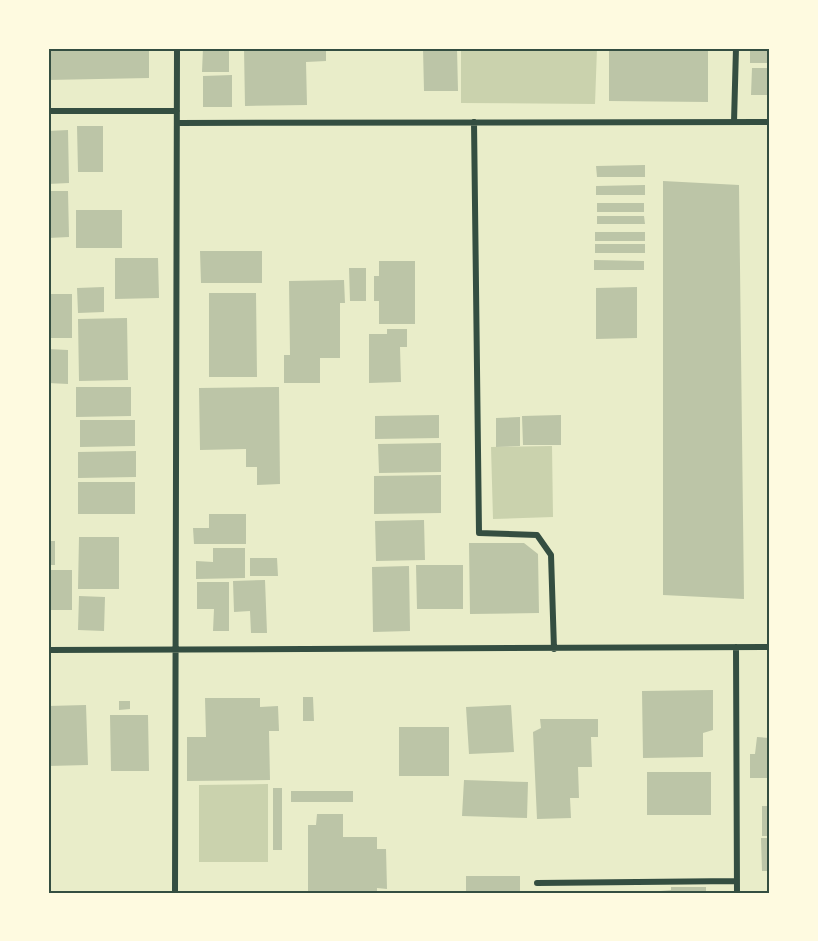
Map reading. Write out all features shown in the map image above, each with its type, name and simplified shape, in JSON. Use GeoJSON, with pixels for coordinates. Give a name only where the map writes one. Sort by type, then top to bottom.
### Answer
{"type":"FeatureCollection","features":[{"type":"Feature","properties":{"kind":"street"},"geometry":{"type":"LineString","coordinates":[[175,893],[177,48]]}},
{"type":"Feature","properties":{"kind":"street"},"geometry":{"type":"LineString","coordinates":[[734,122],[736,48]]}},
{"type":"Feature","properties":{"kind":"street"},"geometry":{"type":"LineString","coordinates":[[48,111],[177,111]]}},
{"type":"Feature","properties":{"kind":"street"},"geometry":{"type":"LineString","coordinates":[[474,122],[478,533],[537,536],[551,555],[554,649]]}},
{"type":"Feature","properties":{"kind":"street"},"geometry":{"type":"LineString","coordinates":[[178,123],[770,122]]}},
{"type":"Feature","properties":{"kind":"street"},"geometry":{"type":"LineString","coordinates":[[736,647],[737,893]]}},
{"type":"Feature","properties":{"kind":"street"},"geometry":{"type":"LineString","coordinates":[[48,650],[770,647]]}},
{"type":"Feature","properties":{"kind":"street"},"geometry":{"type":"LineString","coordinates":[[537,883],[737,881]]}},
{"type":"Feature","properties":{"kind":"green space"},"geometry":{"type":"Polygon","coordinates":[[[461,48],[597,48],[595,104],[461,103],[461,48]]]}},
{"type":"Feature","properties":{"kind":"green space"},"geometry":{"type":"Polygon","coordinates":[[[552,446],[553,517],[493,519],[491,447],[552,446]]]}},
{"type":"Feature","properties":{"kind":"green space"},"geometry":{"type":"Polygon","coordinates":[[[268,784],[268,862],[199,862],[199,785],[268,784]]]}},
{"type":"Feature","properties":{"kind":"building"},"geometry":{"type":"Polygon","coordinates":[[[48,48],[149,48],[149,78],[48,80],[48,48]]]}},
{"type":"Feature","properties":{"kind":"building"},"geometry":{"type":"Polygon","coordinates":[[[203,48],[229,48],[229,72],[202,72],[203,48]]]}},
{"type":"Feature","properties":{"kind":"building"},"geometry":{"type":"Polygon","coordinates":[[[244,48],[326,48],[326,61],[306,62],[307,105],[245,106],[244,48]]]}},
{"type":"Feature","properties":{"kind":"building"},"geometry":{"type":"Polygon","coordinates":[[[423,48],[457,48],[458,91],[424,91],[423,48]]]}},
{"type":"Feature","properties":{"kind":"building"},"geometry":{"type":"Polygon","coordinates":[[[609,48],[708,48],[708,102],[609,101],[609,48]]]}},
{"type":"Feature","properties":{"kind":"building"},"geometry":{"type":"Polygon","coordinates":[[[750,48],[770,48],[770,63],[750,63],[750,48]]]}},
{"type":"Feature","properties":{"kind":"building"},"geometry":{"type":"Polygon","coordinates":[[[752,68],[770,68],[770,95],[751,95],[752,68]]]}},
{"type":"Feature","properties":{"kind":"building"},"geometry":{"type":"Polygon","coordinates":[[[232,75],[232,107],[203,107],[203,76],[232,75]]]}},
{"type":"Feature","properties":{"kind":"building"},"geometry":{"type":"Polygon","coordinates":[[[77,126],[103,126],[103,172],[78,172],[77,126]]]}},
{"type":"Feature","properties":{"kind":"building"},"geometry":{"type":"Polygon","coordinates":[[[68,130],[69,183],[48,184],[48,131],[68,130]]]}},
{"type":"Feature","properties":{"kind":"building"},"geometry":{"type":"Polygon","coordinates":[[[645,165],[645,177],[597,177],[596,166],[645,165]]]}},
{"type":"Feature","properties":{"kind":"building"},"geometry":{"type":"Polygon","coordinates":[[[663,181],[739,185],[744,599],[663,595],[663,181]]]}},
{"type":"Feature","properties":{"kind":"building"},"geometry":{"type":"Polygon","coordinates":[[[645,185],[645,195],[596,195],[596,186],[645,185]]]}},
{"type":"Feature","properties":{"kind":"building"},"geometry":{"type":"Polygon","coordinates":[[[48,191],[68,191],[69,237],[48,238],[48,191]]]}},
{"type":"Feature","properties":{"kind":"building"},"geometry":{"type":"Polygon","coordinates":[[[597,203],[644,203],[644,212],[597,212],[597,203]]]}},
{"type":"Feature","properties":{"kind":"building"},"geometry":{"type":"Polygon","coordinates":[[[76,210],[122,210],[122,248],[76,248],[76,210]]]}},
{"type":"Feature","properties":{"kind":"building"},"geometry":{"type":"Polygon","coordinates":[[[597,216],[644,216],[645,224],[597,224],[597,216]]]}},
{"type":"Feature","properties":{"kind":"building"},"geometry":{"type":"Polygon","coordinates":[[[595,232],[645,232],[645,241],[595,241],[595,232]]]}},
{"type":"Feature","properties":{"kind":"building"},"geometry":{"type":"Polygon","coordinates":[[[595,244],[645,244],[645,253],[595,253],[595,244]]]}},
{"type":"Feature","properties":{"kind":"building"},"geometry":{"type":"Polygon","coordinates":[[[200,251],[262,251],[262,283],[201,283],[200,251]]]}},
{"type":"Feature","properties":{"kind":"building"},"geometry":{"type":"Polygon","coordinates":[[[115,258],[158,258],[159,298],[115,299],[115,258]]]}},
{"type":"Feature","properties":{"kind":"building"},"geometry":{"type":"Polygon","coordinates":[[[594,260],[644,261],[644,270],[594,270],[594,260]]]}},
{"type":"Feature","properties":{"kind":"building"},"geometry":{"type":"Polygon","coordinates":[[[379,261],[415,261],[415,324],[379,324],[379,301],[374,301],[374,276],[379,276],[379,261]]]}},
{"type":"Feature","properties":{"kind":"building"},"geometry":{"type":"Polygon","coordinates":[[[349,268],[366,268],[366,301],[350,301],[349,268]]]}},
{"type":"Feature","properties":{"kind":"building"},"geometry":{"type":"Polygon","coordinates":[[[344,280],[345,303],[340,303],[340,358],[320,358],[320,383],[284,383],[284,355],[290,355],[289,281],[344,280]]]}},
{"type":"Feature","properties":{"kind":"building"},"geometry":{"type":"Polygon","coordinates":[[[104,287],[104,312],[78,313],[77,288],[104,287]]]}},
{"type":"Feature","properties":{"kind":"building"},"geometry":{"type":"Polygon","coordinates":[[[637,287],[637,338],[596,339],[596,288],[637,287]]]}},
{"type":"Feature","properties":{"kind":"building"},"geometry":{"type":"Polygon","coordinates":[[[209,293],[256,293],[257,377],[209,377],[209,293]]]}},
{"type":"Feature","properties":{"kind":"building"},"geometry":{"type":"Polygon","coordinates":[[[48,294],[72,294],[72,338],[48,338],[48,294]]]}},
{"type":"Feature","properties":{"kind":"building"},"geometry":{"type":"Polygon","coordinates":[[[127,318],[128,380],[79,381],[78,319],[127,318]]]}},
{"type":"Feature","properties":{"kind":"building"},"geometry":{"type":"Polygon","coordinates":[[[387,329],[407,329],[407,347],[400,347],[401,382],[369,383],[369,334],[387,334],[387,329]]]}},
{"type":"Feature","properties":{"kind":"building"},"geometry":{"type":"Polygon","coordinates":[[[48,349],[68,350],[68,384],[48,383],[48,349]]]}},
{"type":"Feature","properties":{"kind":"building"},"geometry":{"type":"Polygon","coordinates":[[[76,387],[131,387],[131,416],[76,417],[76,387]]]}},
{"type":"Feature","properties":{"kind":"building"},"geometry":{"type":"Polygon","coordinates":[[[279,387],[280,484],[257,485],[257,467],[246,467],[246,449],[200,450],[199,388],[279,387]]]}},
{"type":"Feature","properties":{"kind":"building"},"geometry":{"type":"Polygon","coordinates":[[[439,415],[439,438],[375,439],[375,416],[439,415]]]}},
{"type":"Feature","properties":{"kind":"building"},"geometry":{"type":"Polygon","coordinates":[[[561,415],[561,445],[523,445],[522,416],[561,415]]]}},
{"type":"Feature","properties":{"kind":"building"},"geometry":{"type":"Polygon","coordinates":[[[520,417],[520,446],[496,447],[496,418],[520,417]]]}},
{"type":"Feature","properties":{"kind":"building"},"geometry":{"type":"Polygon","coordinates":[[[80,420],[135,420],[135,446],[80,447],[80,420]]]}},
{"type":"Feature","properties":{"kind":"building"},"geometry":{"type":"Polygon","coordinates":[[[441,443],[441,472],[379,473],[378,444],[441,443]]]}},
{"type":"Feature","properties":{"kind":"building"},"geometry":{"type":"Polygon","coordinates":[[[136,451],[136,477],[78,478],[78,452],[136,451]]]}},
{"type":"Feature","properties":{"kind":"building"},"geometry":{"type":"Polygon","coordinates":[[[441,475],[441,513],[374,514],[374,476],[441,475]]]}},
{"type":"Feature","properties":{"kind":"building"},"geometry":{"type":"Polygon","coordinates":[[[78,482],[135,482],[135,514],[78,514],[78,482]]]}},
{"type":"Feature","properties":{"kind":"building"},"geometry":{"type":"Polygon","coordinates":[[[209,514],[246,514],[246,544],[194,544],[193,528],[209,528],[209,514]]]}},
{"type":"Feature","properties":{"kind":"building"},"geometry":{"type":"Polygon","coordinates":[[[424,520],[425,560],[376,561],[375,521],[424,520]]]}},
{"type":"Feature","properties":{"kind":"building"},"geometry":{"type":"Polygon","coordinates":[[[79,537],[119,537],[119,589],[78,589],[79,537]]]}},
{"type":"Feature","properties":{"kind":"building"},"geometry":{"type":"Polygon","coordinates":[[[48,541],[55,541],[55,565],[48,565],[48,541]]]}},
{"type":"Feature","properties":{"kind":"building"},"geometry":{"type":"Polygon","coordinates":[[[469,543],[524,543],[538,554],[539,613],[470,614],[469,543]]]}},
{"type":"Feature","properties":{"kind":"building"},"geometry":{"type":"Polygon","coordinates":[[[213,548],[245,548],[245,578],[196,579],[196,561],[213,562],[213,548]]]}},
{"type":"Feature","properties":{"kind":"building"},"geometry":{"type":"Polygon","coordinates":[[[250,558],[277,558],[278,576],[250,576],[250,558]]]}},
{"type":"Feature","properties":{"kind":"building"},"geometry":{"type":"Polygon","coordinates":[[[416,565],[463,565],[463,609],[417,609],[416,565]]]}},
{"type":"Feature","properties":{"kind":"building"},"geometry":{"type":"Polygon","coordinates":[[[409,566],[410,631],[373,632],[372,567],[409,566]]]}},
{"type":"Feature","properties":{"kind":"building"},"geometry":{"type":"Polygon","coordinates":[[[48,570],[72,570],[72,610],[48,610],[48,570]]]}},
{"type":"Feature","properties":{"kind":"building"},"geometry":{"type":"Polygon","coordinates":[[[265,580],[267,633],[251,633],[250,611],[234,612],[233,581],[265,580]]]}},
{"type":"Feature","properties":{"kind":"building"},"geometry":{"type":"Polygon","coordinates":[[[197,582],[229,582],[229,631],[213,631],[214,609],[197,609],[197,582]]]}},
{"type":"Feature","properties":{"kind":"building"},"geometry":{"type":"Polygon","coordinates":[[[79,596],[105,597],[104,631],[78,630],[79,596]]]}},
{"type":"Feature","properties":{"kind":"building"},"geometry":{"type":"Polygon","coordinates":[[[713,690],[713,730],[703,733],[703,757],[643,758],[642,691],[713,690]]]}},
{"type":"Feature","properties":{"kind":"building"},"geometry":{"type":"Polygon","coordinates":[[[303,697],[313,697],[314,721],[303,721],[303,697]]]}},
{"type":"Feature","properties":{"kind":"building"},"geometry":{"type":"Polygon","coordinates":[[[205,698],[260,698],[260,707],[278,706],[279,731],[269,731],[270,780],[187,781],[187,737],[206,737],[205,698]]]}},
{"type":"Feature","properties":{"kind":"building"},"geometry":{"type":"Polygon","coordinates":[[[119,701],[130,701],[130,709],[119,710],[119,701]]]}},
{"type":"Feature","properties":{"kind":"building"},"geometry":{"type":"Polygon","coordinates":[[[86,705],[88,765],[48,766],[48,706],[86,705]]]}},
{"type":"Feature","properties":{"kind":"building"},"geometry":{"type":"Polygon","coordinates":[[[511,705],[514,752],[469,754],[466,707],[511,705]]]}},
{"type":"Feature","properties":{"kind":"building"},"geometry":{"type":"Polygon","coordinates":[[[110,715],[148,715],[149,771],[111,771],[110,715]]]}},
{"type":"Feature","properties":{"kind":"building"},"geometry":{"type":"Polygon","coordinates":[[[540,719],[598,719],[598,737],[591,737],[592,767],[578,767],[579,798],[570,798],[571,818],[537,819],[533,732],[541,728],[540,719]]]}},
{"type":"Feature","properties":{"kind":"building"},"geometry":{"type":"Polygon","coordinates":[[[399,727],[449,727],[449,776],[399,776],[399,727]]]}},
{"type":"Feature","properties":{"kind":"building"},"geometry":{"type":"Polygon","coordinates":[[[757,737],[770,738],[770,778],[750,778],[750,754],[755,754],[757,737]]]}},
{"type":"Feature","properties":{"kind":"building"},"geometry":{"type":"Polygon","coordinates":[[[647,772],[711,772],[711,815],[647,815],[647,772]]]}},
{"type":"Feature","properties":{"kind":"building"},"geometry":{"type":"Polygon","coordinates":[[[464,780],[528,782],[527,818],[462,816],[464,780]]]}},
{"type":"Feature","properties":{"kind":"building"},"geometry":{"type":"Polygon","coordinates":[[[273,788],[282,788],[282,850],[273,850],[273,788]]]}},
{"type":"Feature","properties":{"kind":"building"},"geometry":{"type":"Polygon","coordinates":[[[291,791],[353,791],[353,802],[291,802],[291,791]]]}},
{"type":"Feature","properties":{"kind":"building"},"geometry":{"type":"Polygon","coordinates":[[[762,806],[770,806],[770,836],[762,836],[762,806]]]}},
{"type":"Feature","properties":{"kind":"building"},"geometry":{"type":"Polygon","coordinates":[[[317,814],[343,814],[343,837],[377,837],[377,849],[386,849],[387,889],[377,888],[377,893],[308,893],[308,825],[316,825],[317,814]]]}},
{"type":"Feature","properties":{"kind":"building"},"geometry":{"type":"Polygon","coordinates":[[[761,838],[770,838],[770,871],[762,871],[761,838]]]}},
{"type":"Feature","properties":{"kind":"building"},"geometry":{"type":"Polygon","coordinates":[[[466,876],[520,876],[520,893],[466,893],[466,876]]]}},
{"type":"Feature","properties":{"kind":"building"},"geometry":{"type":"Polygon","coordinates":[[[671,887],[706,887],[706,893],[639,893],[671,890],[671,887]]]}}]}
